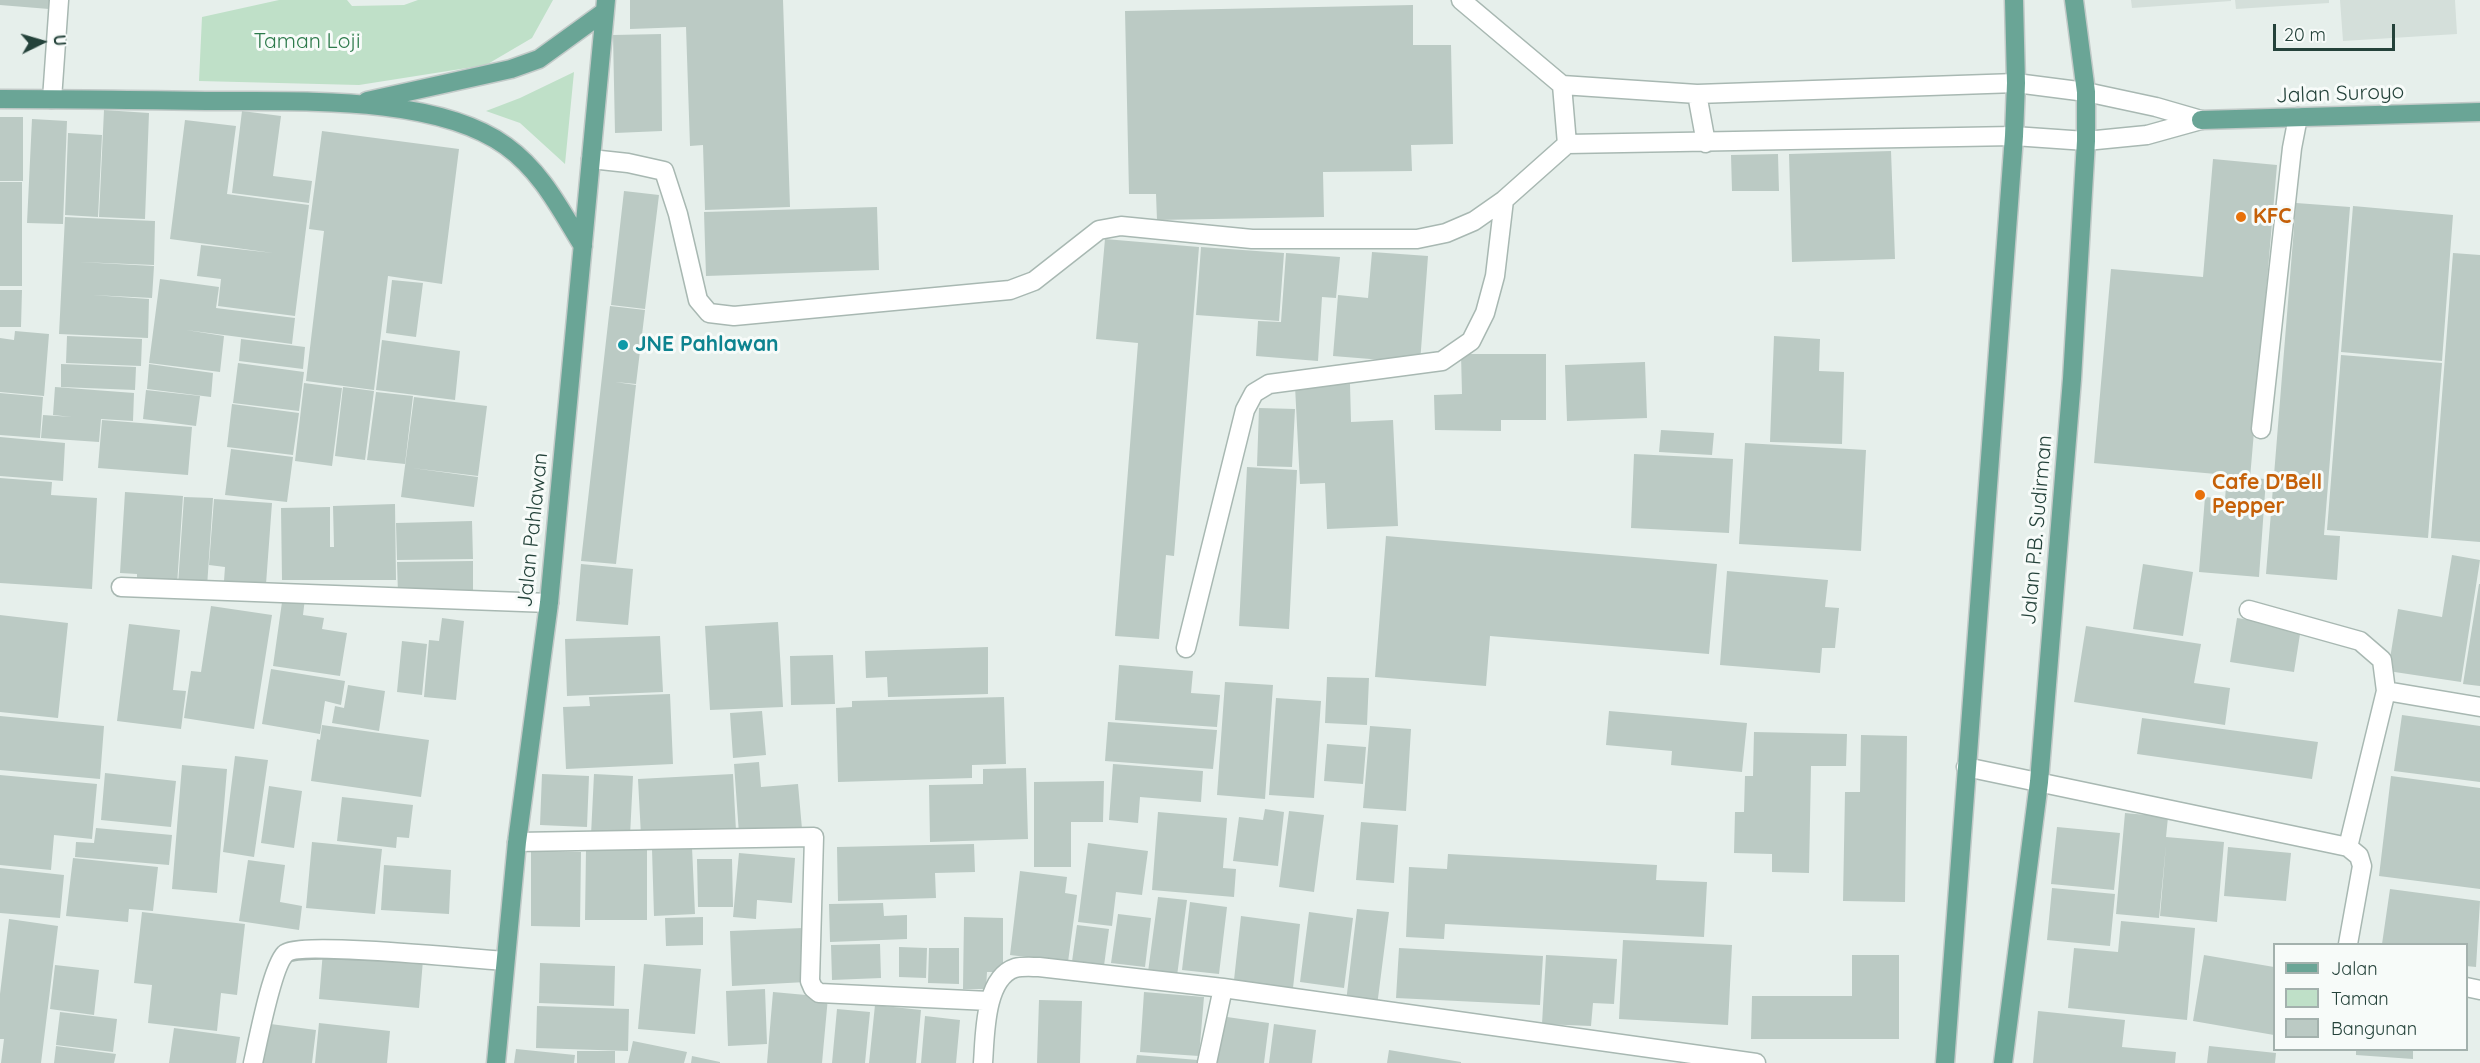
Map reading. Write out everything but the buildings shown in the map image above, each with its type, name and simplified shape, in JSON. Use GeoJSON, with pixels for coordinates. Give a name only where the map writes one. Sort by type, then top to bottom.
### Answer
{"type":"FeatureCollection","features":[{"type":"Feature","properties":{"kind":"main road"},"geometry":{"type":"LineString","coordinates":[[1945,1063],[2014,136],[2016,83],[2014,0]]}},
{"type":"Feature","properties":{"kind":"main road","name":"Jalan P.B. Sudirman"},"geometry":{"type":"LineString","coordinates":[[2002,1063],[2039,782],[2072,379],[2086,141],[2086,92],[2074,0]]}},
{"type":"Feature","properties":{"kind":"main road"},"geometry":{"type":"LineString","coordinates":[[359,102],[501,72],[539,60],[605,6]]}},
{"type":"Feature","properties":{"kind":"main road","name":"Jalan Pahlawan"},"geometry":{"type":"LineString","coordinates":[[495,1063],[517,842],[549,603],[605,6]]}},
{"type":"Feature","properties":{"kind":"main road"},"geometry":{"type":"LineString","coordinates":[[0,99],[359,102],[445,119],[476,130],[506,146],[541,177],[583,246]]}},
{"type":"Feature","properties":{"kind":"main road","name":"Jalan Suroyo"},"geometry":{"type":"LineString","coordinates":[[2201,120],[2480,112]]}},
{"type":"Feature","properties":{"kind":"street"},"geometry":{"type":"LineString","coordinates":[[52,99],[59,0]]}},
{"type":"Feature","properties":{"kind":"street"},"geometry":{"type":"LineString","coordinates":[[591,159],[628,163],[664,171],[678,214],[698,300],[710,313],[734,316],[1010,290],[1034,281],[1099,230],[1121,226],[1252,239],[1417,239],[1446,232],[1474,221],[1504,200],[1567,144],[1562,85],[1461,0]]}},
{"type":"Feature","properties":{"kind":"street","name":"Jalan Suroyo"},"geometry":{"type":"LineString","coordinates":[[1562,85],[1697,94],[2016,83],[2086,92],[2156,107],[2201,120]]}},
{"type":"Feature","properties":{"kind":"street"},"geometry":{"type":"LineString","coordinates":[[1697,94],[1706,143]]}},
{"type":"Feature","properties":{"kind":"street"},"geometry":{"type":"LineString","coordinates":[[2261,429],[2292,148],[2298,117]]}},
{"type":"Feature","properties":{"kind":"street","name":"Jalan Suroyo"},"geometry":{"type":"LineString","coordinates":[[1567,144],[2014,136],[2086,141],[2146,135],[2201,120]]}},
{"type":"Feature","properties":{"kind":"street"},"geometry":{"type":"LineString","coordinates":[[1186,648],[1245,410],[1254,393],[1269,384],[1442,361],[1471,341],[1485,313],[1495,276],[1504,200]]}},
{"type":"Feature","properties":{"kind":"street"},"geometry":{"type":"LineString","coordinates":[[122,587],[549,603]]}},
{"type":"Feature","properties":{"kind":"street"},"geometry":{"type":"LineString","coordinates":[[2249,610],[2360,640],[2382,660],[2386,691],[2348,847]]}},
{"type":"Feature","properties":{"kind":"street"},"geometry":{"type":"LineString","coordinates":[[2386,691],[2480,707]]}},
{"type":"Feature","properties":{"kind":"street"},"geometry":{"type":"LineString","coordinates":[[1966,767],[2348,847],[2359,856],[2362,866],[2348,943]]}},
{"type":"Feature","properties":{"kind":"street"},"geometry":{"type":"LineString","coordinates":[[517,842],[814,837],[810,981],[813,988],[819,993],[989,1001]]}},
{"type":"Feature","properties":{"kind":"street"},"geometry":{"type":"LineString","coordinates":[[253,1063],[270,988],[285,954],[292,950],[337,950],[504,961]]}},
{"type":"Feature","properties":{"kind":"street"},"geometry":{"type":"LineString","coordinates":[[983,1063],[989,1001],[1006,973],[1016,968],[1040,967],[1223,988],[1756,1063]]}},
{"type":"Feature","properties":{"kind":"street"},"geometry":{"type":"LineString","coordinates":[[1207,1063],[1223,988]]}},
{"type":"Feature","properties":{"kind":"shaded area"},"geometry":{"type":"Polygon","coordinates":[[[2131,0],[2231,0],[2231,1],[2132,8],[2131,0]]]}},
{"type":"Feature","properties":{"kind":"shaded area"},"geometry":{"type":"Polygon","coordinates":[[[2235,0],[2329,0],[2329,3],[2236,9],[2235,0]]]}},
{"type":"Feature","properties":{"kind":"shaded area"},"geometry":{"type":"Polygon","coordinates":[[[2340,0],[2455,0],[2457,34],[2343,41],[2340,0]]]}},
{"type":"Feature","properties":{"kind":"green space","name":"Taman Loji"},"geometry":{"type":"Polygon","coordinates":[[[279,0],[347,0],[352,6],[404,5],[418,0],[553,0],[532,38],[486,65],[359,85],[199,81],[202,17],[279,0]]]}},
{"type":"Feature","properties":{"kind":"green space"},"geometry":{"type":"Polygon","coordinates":[[[574,72],[565,164],[520,123],[486,111],[520,98],[574,72]]]}},
{"type":"Feature","properties":{"kind":"place","name":"KFC"},"geometry":{"type":"Point","coordinates":[2241,217]}},
{"type":"Feature","properties":{"kind":"place","name":"JNE Pahlawan"},"geometry":{"type":"Point","coordinates":[623,345]}},
{"type":"Feature","properties":{"kind":"place","name":"Cafe D'Bell Pepper"},"geometry":{"type":"Point","coordinates":[2200,495]}}]}
